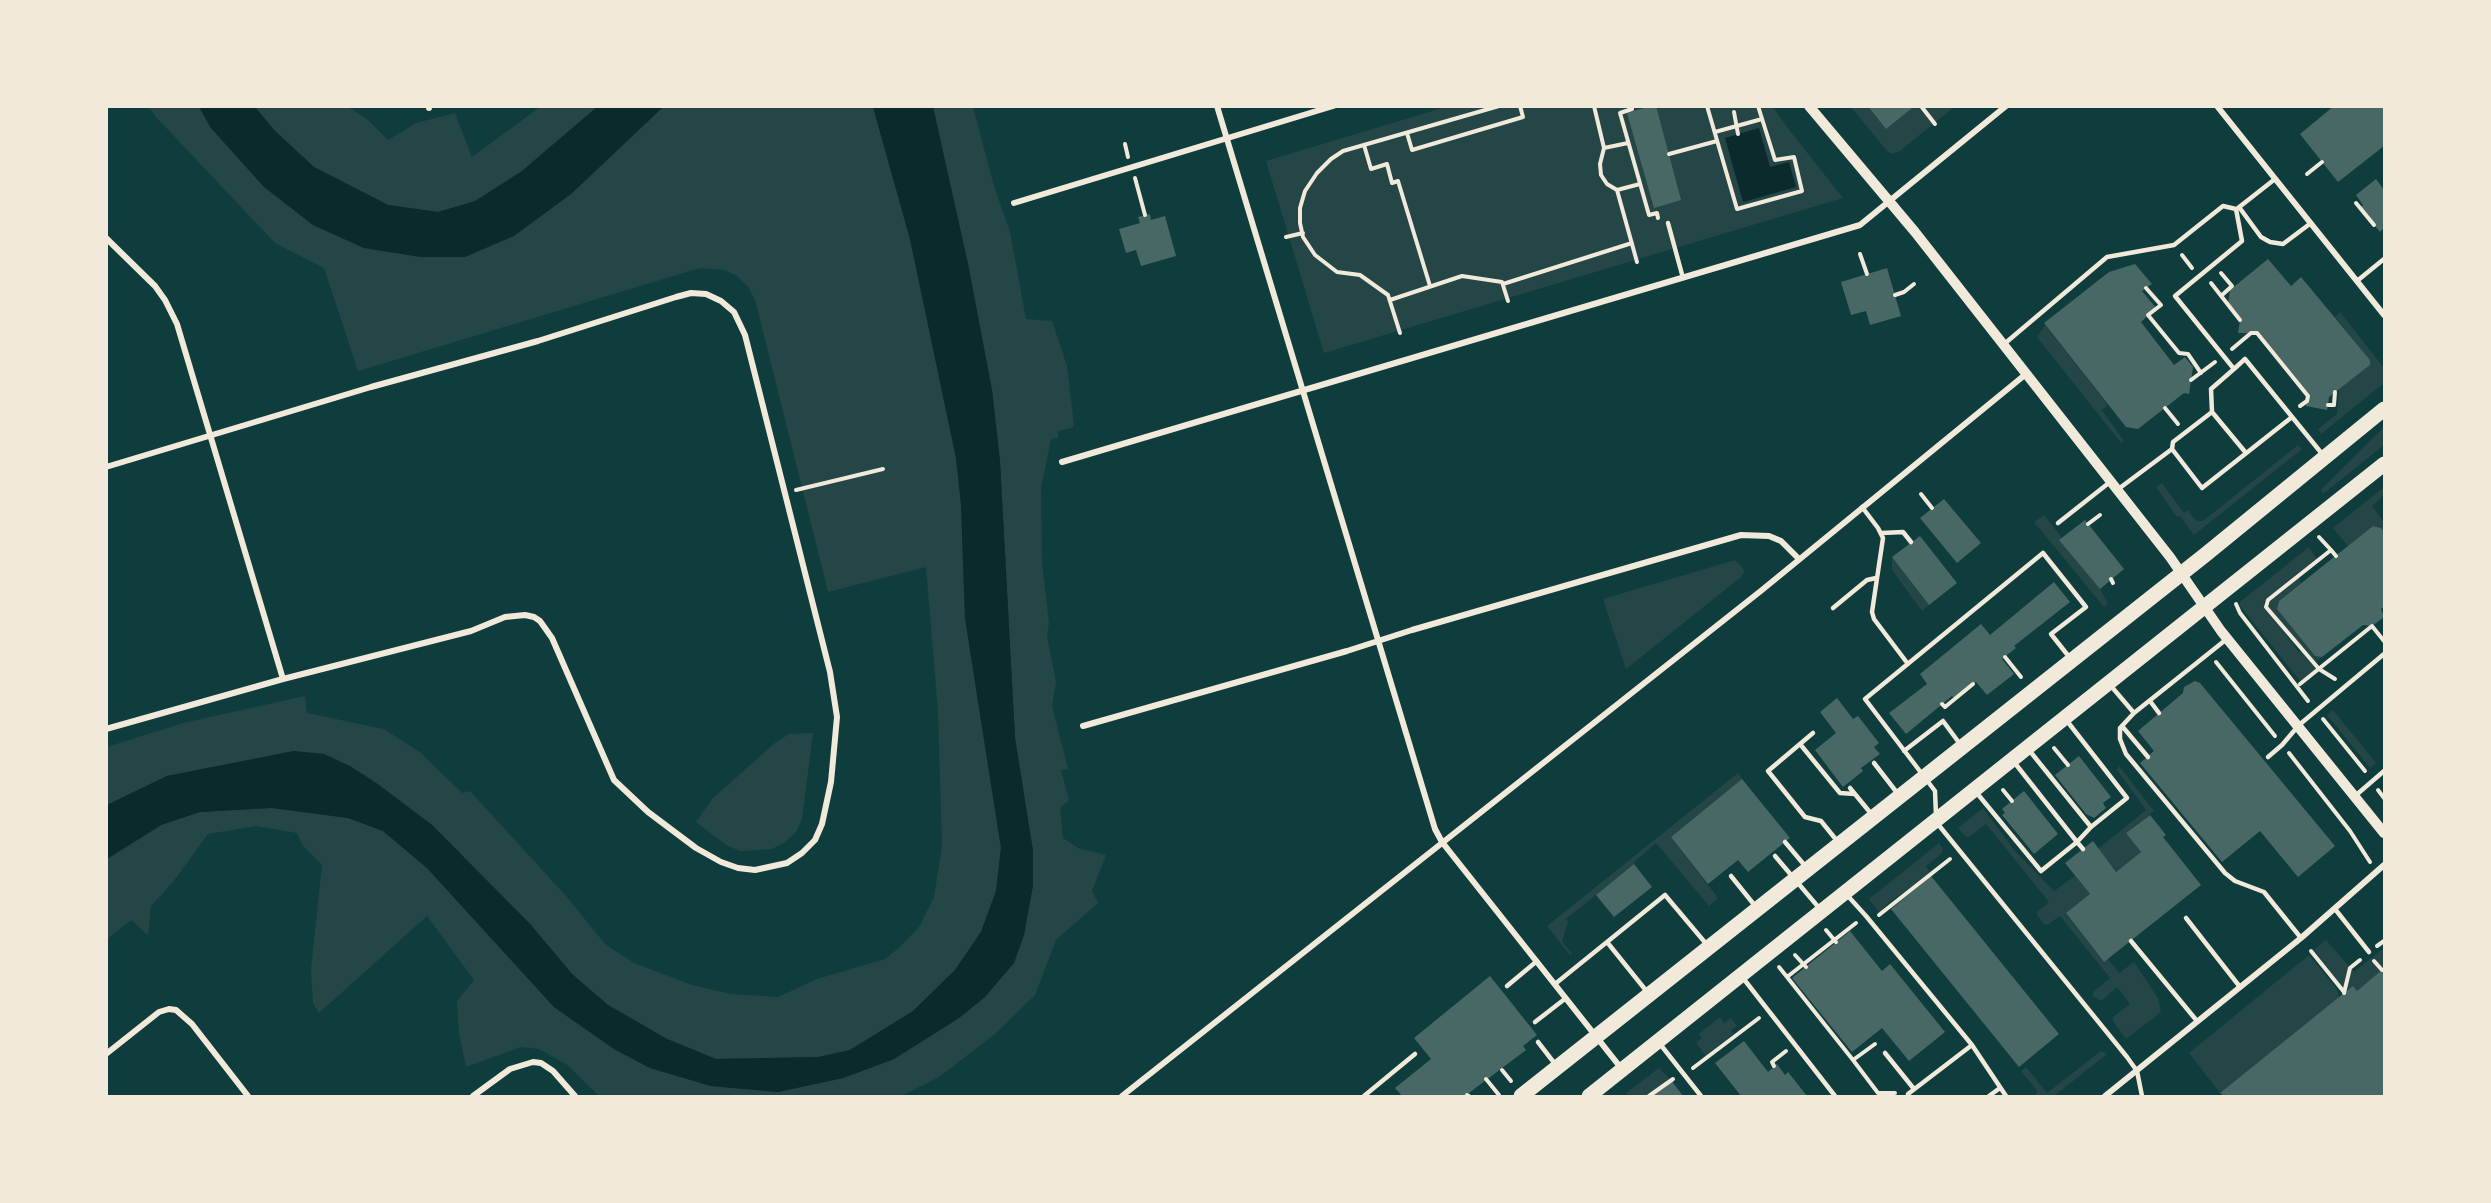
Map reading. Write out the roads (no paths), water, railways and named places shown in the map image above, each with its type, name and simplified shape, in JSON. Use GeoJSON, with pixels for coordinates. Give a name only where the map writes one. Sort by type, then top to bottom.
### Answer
{"type":"FeatureCollection","features":[{"type":"Feature","properties":{"kind":"main road"},"geometry":{"type":"LineString","coordinates":[[1517,1090],[1557,1068],[1710,948],[2182,573],[2385,408]]}},
{"type":"Feature","properties":{"kind":"main road"},"geometry":{"type":"LineString","coordinates":[[1593,1095],[2385,465]]}},
{"type":"Feature","properties":{"kind":"street"},"geometry":{"type":"LineString","coordinates":[[1217,106],[1435,830],[1442,843],[1623,1070]]}},
{"type":"Feature","properties":{"kind":"street"},"geometry":{"type":"LineString","coordinates":[[1014,203],[1333,106]]}},
{"type":"Feature","properties":{"kind":"street"},"geometry":{"type":"LineString","coordinates":[[1809,106],[1889,201],[2182,573],[2228,638],[2385,833]]}},
{"type":"Feature","properties":{"kind":"street"},"geometry":{"type":"LineString","coordinates":[[1062,462],[1860,225],[2006,106]]}},
{"type":"Feature","properties":{"kind":"street"},"geometry":{"type":"LineString","coordinates":[[2217,106],[2385,315]]}},
{"type":"Feature","properties":{"kind":"street"},"geometry":{"type":"LineString","coordinates":[[106,238],[154,286],[171,310],[283,679]]}},
{"type":"Feature","properties":{"kind":"street"},"geometry":{"type":"LineString","coordinates":[[106,467],[370,387],[538,341],[676,297],[691,293],[706,294],[727,306],[740,322],[830,672],[837,717],[831,782],[822,824],[814,840],[802,853],[787,863],[755,870],[738,868],[721,862],[696,848],[628,795],[614,780],[552,638],[540,621],[525,615],[505,617],[471,631],[283,679],[106,729]]}},
{"type":"Feature","properties":{"kind":"street"},"geometry":{"type":"LineString","coordinates":[[1122,1096],[1799,559],[2026,374]]}},
{"type":"Feature","properties":{"kind":"street"},"geometry":{"type":"LineString","coordinates":[[1083,726],[1744,534],[1769,536],[1781,541],[1799,559]]}},
{"type":"Feature","properties":{"kind":"street"},"geometry":{"type":"LineString","coordinates":[[2105,1096],[2301,938],[2385,865]]}},
{"type":"Feature","properties":{"kind":"street"},"geometry":{"type":"LineString","coordinates":[[106,1054],[154,1016],[169,1009],[181,1014],[192,1024],[248,1096]]}},
{"type":"Feature","properties":{"kind":"street"},"geometry":{"type":"LineString","coordinates":[[473,1096],[510,1069],[533,1062],[541,1063],[553,1071],[575,1096]]}},
{"type":"Feature","properties":{"kind":"lane"},"geometry":{"type":"LineString","coordinates":[[2237,208],[2275,179]]}},
{"type":"Feature","properties":{"kind":"lane"},"geometry":{"type":"LineString","coordinates":[[2002,345],[2107,257],[2174,245],[2223,206],[2237,208],[2261,237],[2270,242],[2283,244],[2311,223]]}},
{"type":"Feature","properties":{"kind":"lane"},"geometry":{"type":"LineString","coordinates":[[2234,369],[2175,296],[2242,241],[2237,208]]}},
{"type":"Feature","properties":{"kind":"lane"},"geometry":{"type":"LineString","coordinates":[[1668,223],[1683,278]]}},
{"type":"Feature","properties":{"kind":"lane"},"geometry":{"type":"LineString","coordinates":[[2357,281],[2385,259]]}},
{"type":"Feature","properties":{"kind":"lane"},"geometry":{"type":"LineString","coordinates":[[2246,453],[2212,412],[2211,388],[2245,359],[2325,457]]}},
{"type":"Feature","properties":{"kind":"lane"},"geometry":{"type":"LineString","coordinates":[[2212,412],[2173,442],[2172,449],[2202,488],[2292,417]]}},
{"type":"Feature","properties":{"kind":"lane"},"geometry":{"type":"LineString","coordinates":[[2058,522],[2172,449]]}},
{"type":"Feature","properties":{"kind":"lane"},"geometry":{"type":"LineString","coordinates":[[1862,507],[1882,533],[1872,603],[1874,619],[1908,664]]}},
{"type":"Feature","properties":{"kind":"lane"},"geometry":{"type":"LineString","coordinates":[[1882,533],[1903,532],[1911,542]]}},
{"type":"Feature","properties":{"kind":"lane"},"geometry":{"type":"LineString","coordinates":[[2072,660],[2051,634],[2086,607],[2043,553],[1865,699],[1935,791],[1936,821],[2137,1071],[2142,1096]]}},
{"type":"Feature","properties":{"kind":"lane"},"geometry":{"type":"LineString","coordinates":[[1833,608],[1868,580],[1876,578]]}},
{"type":"Feature","properties":{"kind":"lane"},"geometry":{"type":"LineString","coordinates":[[2228,638],[2134,713],[2122,726],[2120,739],[2126,754],[2213,861],[2235,881],[2264,892],[2301,938]]}},
{"type":"Feature","properties":{"kind":"lane"},"geometry":{"type":"LineString","coordinates":[[2268,757],[2299,725],[2385,654]]}},
{"type":"Feature","properties":{"kind":"lane"},"geometry":{"type":"LineString","coordinates":[[2109,684],[2134,713]]}},
{"type":"Feature","properties":{"kind":"lane"},"geometry":{"type":"LineString","coordinates":[[2150,701],[2159,713]]}},
{"type":"Feature","properties":{"kind":"lane"},"geometry":{"type":"LineString","coordinates":[[1975,790],[2041,871],[2127,798],[2065,719]]}},
{"type":"Feature","properties":{"kind":"lane"},"geometry":{"type":"LineString","coordinates":[[1904,751],[1943,721],[1963,747]]}},
{"type":"Feature","properties":{"kind":"lane"},"geometry":{"type":"LineString","coordinates":[[2122,726],[2148,757]]}},
{"type":"Feature","properties":{"kind":"lane"},"geometry":{"type":"LineString","coordinates":[[1814,733],[1768,771],[1805,818],[1821,821],[1840,844]]}},
{"type":"Feature","properties":{"kind":"lane"},"geometry":{"type":"LineString","coordinates":[[1800,744],[1840,793],[1855,794]]}},
{"type":"Feature","properties":{"kind":"lane"},"geometry":{"type":"LineString","coordinates":[[2027,748],[2091,827]]}},
{"type":"Feature","properties":{"kind":"lane"},"geometry":{"type":"LineString","coordinates":[[2012,760],[2083,849]]}},
{"type":"Feature","properties":{"kind":"lane"},"geometry":{"type":"LineString","coordinates":[[1874,764],[1900,797]]}},
{"type":"Feature","properties":{"kind":"lane"},"geometry":{"type":"LineString","coordinates":[[2355,796],[2385,771]]}},
{"type":"Feature","properties":{"kind":"lane"},"geometry":{"type":"LineString","coordinates":[[1850,788],[1874,818]]}},
{"type":"Feature","properties":{"kind":"lane"},"geometry":{"type":"LineString","coordinates":[[1785,842],[1822,911]]}},
{"type":"Feature","properties":{"kind":"lane"},"geometry":{"type":"LineString","coordinates":[[1775,856],[1802,875]]}},
{"type":"Feature","properties":{"kind":"lane"},"geometry":{"type":"LineString","coordinates":[[1731,876],[1758,910]]}},
{"type":"Feature","properties":{"kind":"lane"},"geometry":{"type":"LineString","coordinates":[[1845,893],[1972,1045],[2006,1096]]}},
{"type":"Feature","properties":{"kind":"lane"},"geometry":{"type":"LineString","coordinates":[[1556,984],[1665,895],[1710,948]]}},
{"type":"Feature","properties":{"kind":"lane"},"geometry":{"type":"LineString","coordinates":[[2335,909],[2369,952]]}},
{"type":"Feature","properties":{"kind":"lane"},"geometry":{"type":"LineString","coordinates":[[2186,918],[2240,987]]}},
{"type":"Feature","properties":{"kind":"lane"},"geometry":{"type":"LineString","coordinates":[[2130,940],[2197,1021]]}},
{"type":"Feature","properties":{"kind":"lane"},"geometry":{"type":"LineString","coordinates":[[1607,942],[1650,995]]}},
{"type":"Feature","properties":{"kind":"lane"},"geometry":{"type":"LineString","coordinates":[[1507,986],[1537,962]]}},
{"type":"Feature","properties":{"kind":"lane"},"geometry":{"type":"LineString","coordinates":[[1741,976],[1835,1096]]}},
{"type":"Feature","properties":{"kind":"lane"},"geometry":{"type":"LineString","coordinates":[[1535,1022],[1566,998]]}},
{"type":"Feature","properties":{"kind":"lane"},"geometry":{"type":"LineString","coordinates":[[1658,1041],[1701,1096]]}},
{"type":"Feature","properties":{"kind":"lane"},"geometry":{"type":"LineString","coordinates":[[1538,1042],[1557,1068]]}},
{"type":"Feature","properties":{"kind":"lane"},"geometry":{"type":"LineString","coordinates":[[1908,1096],[1972,1045]]}},
{"type":"Feature","properties":{"kind":"lane"},"geometry":{"type":"LineString","coordinates":[[1885,1053],[1914,1089]]}},
{"type":"Feature","properties":{"kind":"lane"},"geometry":{"type":"LineString","coordinates":[[1364,1096],[1415,1054]]}},
{"type":"Feature","properties":{"kind":"lane"},"geometry":{"type":"LineString","coordinates":[[1989,1096],[2000,1088]]}}]}
